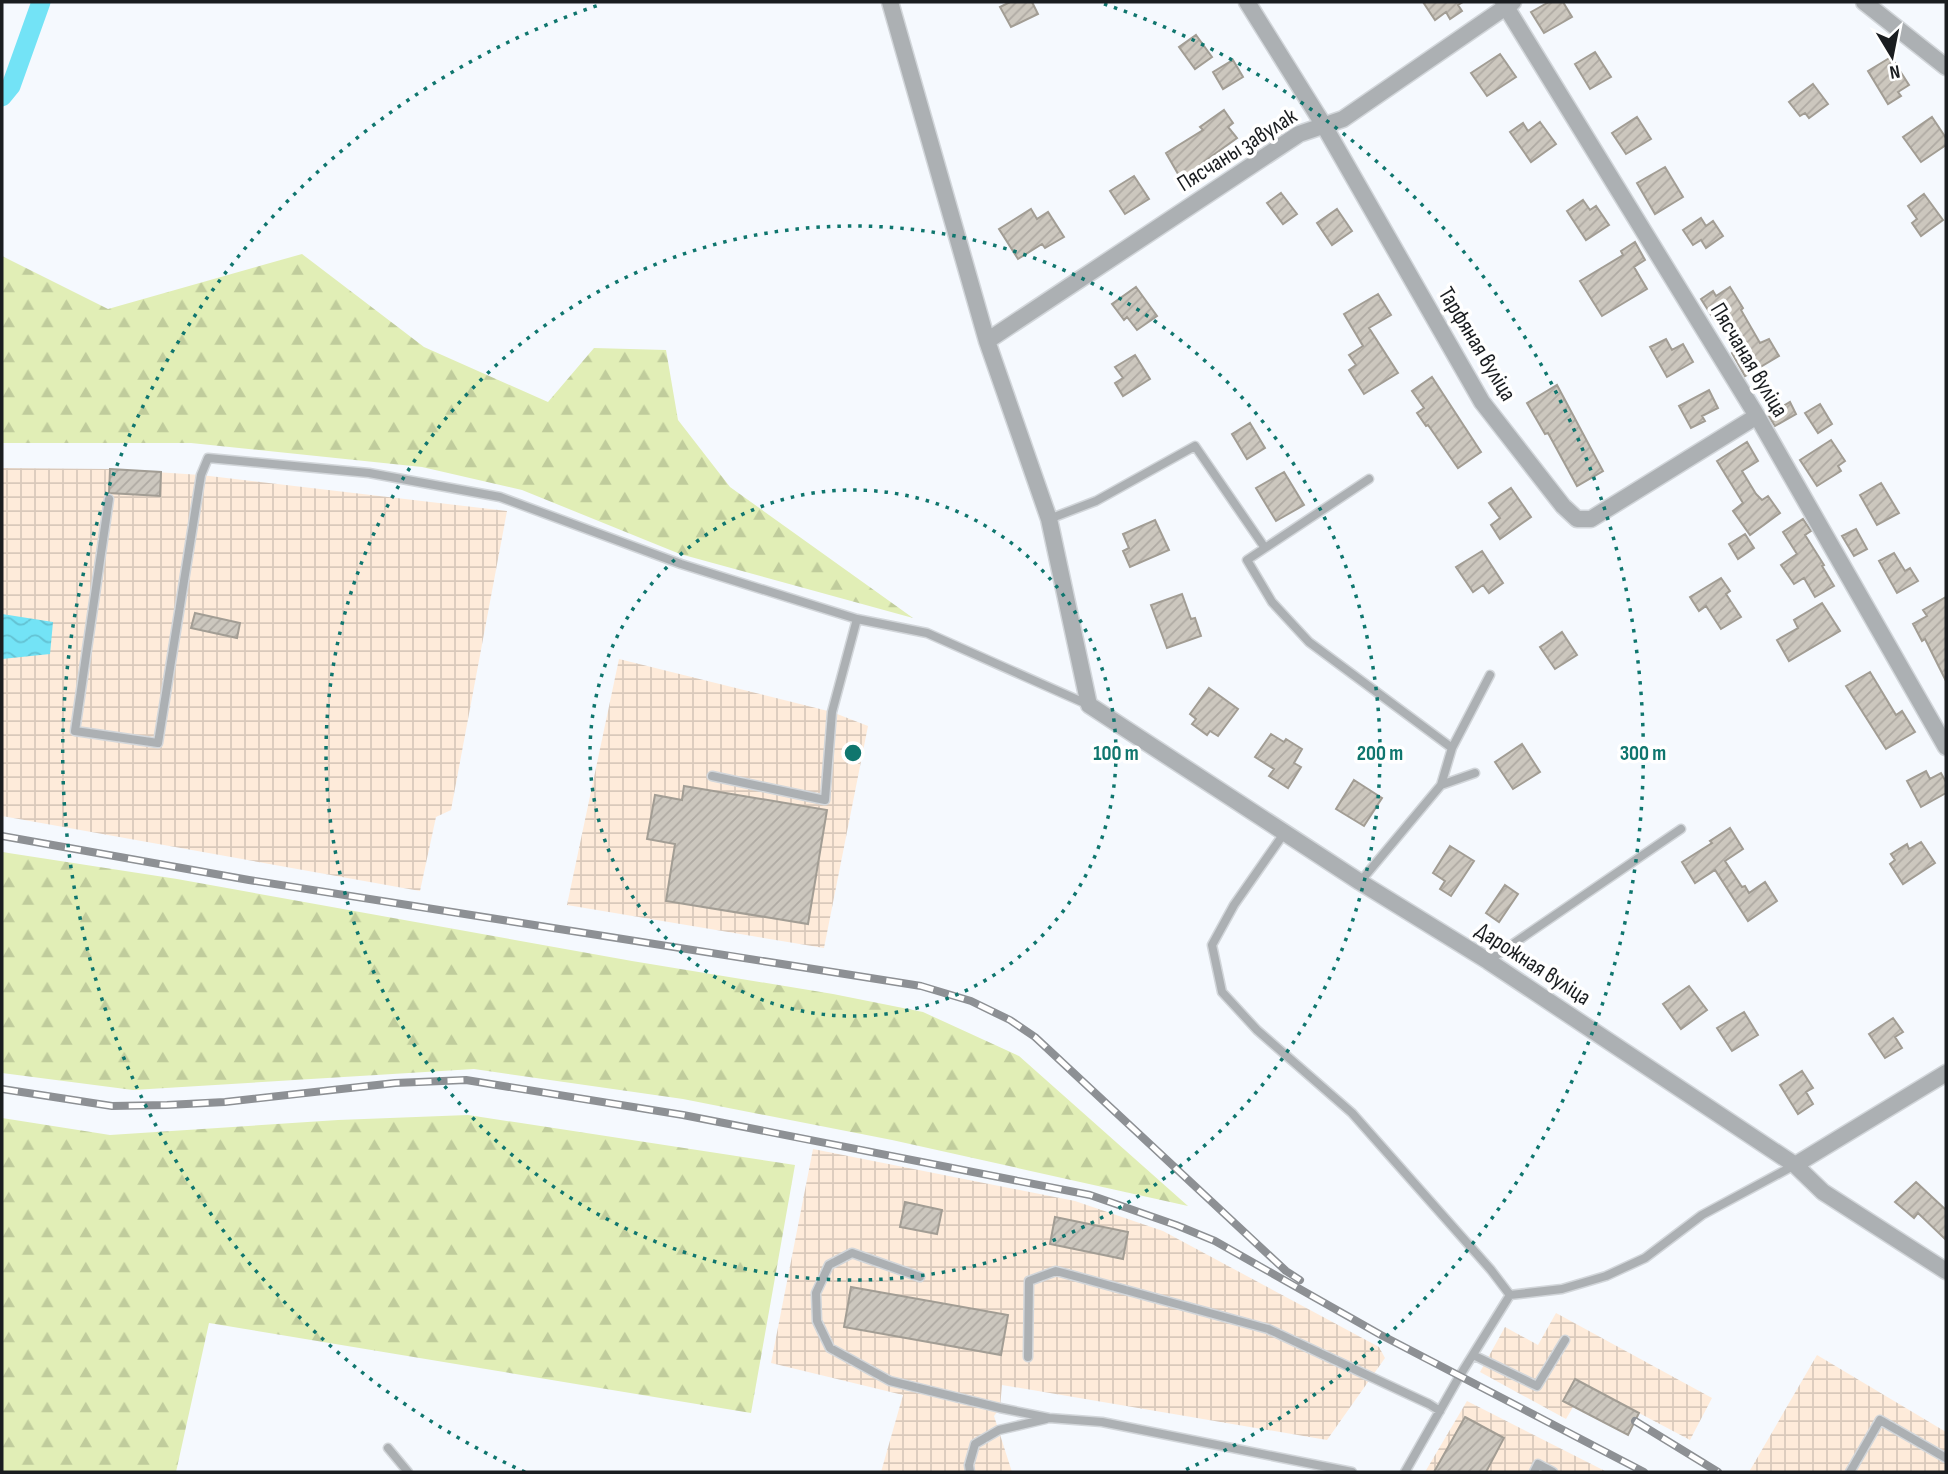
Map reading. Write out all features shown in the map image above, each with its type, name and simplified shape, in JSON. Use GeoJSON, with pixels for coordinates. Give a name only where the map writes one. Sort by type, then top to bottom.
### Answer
{"type":"FeatureCollection","features":[{"type":"Feature","properties":{"kind":"street"},"geometry":{"type":"LineString","coordinates":[[890,2],[987,341],[1049,519],[1089,705]]}},
{"type":"Feature","properties":{"kind":"street","name":"Тарфяная вуліца"},"geometry":{"type":"LineString","coordinates":[[1247,2],[1323,124],[1482,402],[1563,506],[1577,519],[1591,519],[1757,416]]}},
{"type":"Feature","properties":{"kind":"street"},"geometry":{"type":"LineString","coordinates":[[1864,2],[1946,67]]}},
{"type":"Feature","properties":{"kind":"street","name":"Пясчаны завулак"},"geometry":{"type":"LineString","coordinates":[[987,341],[1299,134],[1343,119],[1507,3]]}},
{"type":"Feature","properties":{"kind":"street","name":"Пясчаная вуліца"},"geometry":{"type":"LineString","coordinates":[[1507,3],[1757,416],[1946,747]]}},
{"type":"Feature","properties":{"kind":"street","name":"Дарожная вуліца"},"geometry":{"type":"LineString","coordinates":[[1089,705],[1488,961],[1795,1165],[1823,1192],[1946,1271]]}},
{"type":"Feature","properties":{"kind":"street"},"geometry":{"type":"LineString","coordinates":[[1795,1165],[1946,1073]]}},
{"type":"Feature","properties":{"kind":"lane"},"geometry":{"type":"LineString","coordinates":[[1049,519],[1096,501],[1195,446],[1265,548]]}},
{"type":"Feature","properties":{"kind":"lane"},"geometry":{"type":"LineString","coordinates":[[109,499],[75,731],[158,743],[201,475],[208,458],[369,473],[500,496],[681,564],[857,619],[927,633],[1089,705]]}},
{"type":"Feature","properties":{"kind":"lane"},"geometry":{"type":"LineString","coordinates":[[1369,479],[1247,561],[1272,602],[1309,642],[1452,748]]}},
{"type":"Feature","properties":{"kind":"lane"},"geometry":{"type":"LineString","coordinates":[[712,776],[825,800],[832,712],[857,619]]}},
{"type":"Feature","properties":{"kind":"lane"},"geometry":{"type":"LineString","coordinates":[[1360,881],[1441,785],[1452,748],[1490,675]]}},
{"type":"Feature","properties":{"kind":"lane"},"geometry":{"type":"LineString","coordinates":[[1441,785],[1475,774]]}},
{"type":"Feature","properties":{"kind":"lane"},"geometry":{"type":"LineString","coordinates":[[1488,961],[1681,829]]}},
{"type":"Feature","properties":{"kind":"lane"},"geometry":{"type":"LineString","coordinates":[[1285,832],[1234,905],[1212,945],[1222,992],[1257,1030],[1352,1114],[1491,1270],[1510,1295]]}},
{"type":"Feature","properties":{"kind":"lane"},"geometry":{"type":"LineString","coordinates":[[1510,1295],[1562,1289],[1615,1272],[1645,1258],[1702,1215],[1795,1165]]}},
{"type":"Feature","properties":{"kind":"lane"},"geometry":{"type":"LineString","coordinates":[[920,1278],[852,1253],[830,1265],[816,1293],[817,1321],[830,1348],[890,1381],[1000,1408],[1049,1418],[1102,1422],[1352,1472]]}},
{"type":"Feature","properties":{"kind":"lane"},"geometry":{"type":"LineString","coordinates":[[1028,1357],[1029,1281],[1056,1271],[1268,1329],[1440,1411]]}},
{"type":"Feature","properties":{"kind":"lane"},"geometry":{"type":"LineString","coordinates":[[1405,1472],[1510,1295]]}},
{"type":"Feature","properties":{"kind":"lane"},"geometry":{"type":"LineString","coordinates":[[1473,1355],[1537,1386],[1565,1340]]}},
{"type":"Feature","properties":{"kind":"lane"},"geometry":{"type":"LineString","coordinates":[[970,1472],[969,1465],[975,1444],[999,1430],[1049,1418]]}},
{"type":"Feature","properties":{"kind":"lane"},"geometry":{"type":"LineString","coordinates":[[1850,1472],[1880,1420],[1946,1458]]}},
{"type":"Feature","properties":{"kind":"lane"},"geometry":{"type":"LineString","coordinates":[[388,1448],[408,1472]]}},
{"type":"Feature","properties":{"kind":"lane"},"geometry":{"type":"LineString","coordinates":[[1534,1472],[1538,1464],[1553,1472]]}},
{"type":"Feature","properties":{"kind":"shaded area"},"geometry":{"type":"Polygon","coordinates":[[[2,468],[110,469],[201,475],[507,511],[451,810],[436,817],[420,891],[2,816],[2,468]]]}},
{"type":"Feature","properties":{"kind":"shaded area"},"geometry":{"type":"Polygon","coordinates":[[[619,659],[832,712],[868,726],[824,948],[567,905],[619,659]]]}},
{"type":"Feature","properties":{"kind":"shaded area"},"geometry":{"type":"Polygon","coordinates":[[[813,1149],[1075,1201],[1163,1231],[1379,1347],[1385,1358],[1327,1440],[1002,1385],[1000,1408],[994,1416],[1012,1472],[881,1472],[903,1395],[771,1363],[813,1149]]]}},
{"type":"Feature","properties":{"kind":"shaded area"},"geometry":{"type":"Polygon","coordinates":[[[1556,1313],[1712,1398],[1690,1440],[1639,1413],[1628,1435],[1573,1407],[1566,1419],[1480,1372],[1505,1327],[1538,1345],[1556,1313]]]}},
{"type":"Feature","properties":{"kind":"shaded area"},"geometry":{"type":"Polygon","coordinates":[[[1817,1355],[1946,1432],[1946,1472],[1749,1472],[1817,1355]]]}},
{"type":"Feature","properties":{"kind":"shaded area"},"geometry":{"type":"Polygon","coordinates":[[[1467,1401],[1607,1472],[1425,1472],[1467,1401]]]}},
{"type":"Feature","properties":{"kind":"green space"},"geometry":{"type":"Polygon","coordinates":[[[302,254],[424,347],[548,402],[594,348],[666,350],[678,420],[730,487],[913,618],[680,554],[522,490],[422,467],[191,443],[2,443],[2,256],[108,309],[302,254]]]}},
{"type":"Feature","properties":{"kind":"green space"},"geometry":{"type":"Polygon","coordinates":[[[2,852],[177,879],[923,1012],[1019,1056],[1188,1206],[892,1140],[683,1099],[474,1069],[133,1090],[2,1073],[2,852]]]}},
{"type":"Feature","properties":{"kind":"green space"},"geometry":{"type":"Polygon","coordinates":[[[468,1115],[795,1165],[751,1413],[209,1323],[176,1472],[2,1472],[2,1118],[110,1135],[338,1120],[468,1115]]]}},
{"type":"Feature","properties":{"kind":"water"},"geometry":{"type":"Polygon","coordinates":[[[2,614],[53,622],[50,654],[2,659],[2,614]]]}},
{"type":"Feature","properties":{"kind":"building"},"geometry":{"type":"Polygon","coordinates":[[[1010,2],[1032,2],[1038,14],[1011,27],[1000,7],[1010,2]]]}},
{"type":"Feature","properties":{"kind":"building"},"geometry":{"type":"Polygon","coordinates":[[[1423,2],[1463,2],[1458,5],[1462,11],[1450,19],[1446,12],[1435,20],[1423,2]]]}},
{"type":"Feature","properties":{"kind":"building"},"geometry":{"type":"Polygon","coordinates":[[[1549,2],[1563,2],[1572,17],[1544,33],[1531,12],[1549,2]]]}},
{"type":"Feature","properties":{"kind":"building"},"geometry":{"type":"Polygon","coordinates":[[[1196,35],[1212,57],[1195,69],[1179,47],[1196,35]]]}},
{"type":"Feature","properties":{"kind":"building"},"geometry":{"type":"Polygon","coordinates":[[[1595,52],[1611,77],[1590,89],[1575,64],[1595,52]]]}},
{"type":"Feature","properties":{"kind":"building"},"geometry":{"type":"Polygon","coordinates":[[[1500,54],[1516,77],[1487,96],[1471,73],[1500,54]]]}},
{"type":"Feature","properties":{"kind":"building"},"geometry":{"type":"Polygon","coordinates":[[[1891,57],[1909,85],[1898,92],[1901,96],[1888,104],[1868,71],[1891,57]]]}},
{"type":"Feature","properties":{"kind":"building"},"geometry":{"type":"Polygon","coordinates":[[[1233,60],[1243,77],[1223,89],[1213,72],[1233,60]]]}},
{"type":"Feature","properties":{"kind":"building"},"geometry":{"type":"Polygon","coordinates":[[[1813,84],[1828,104],[1809,118],[1805,113],[1800,116],[1789,102],[1813,84]]]}},
{"type":"Feature","properties":{"kind":"building"},"geometry":{"type":"Polygon","coordinates":[[[1224,110],[1233,123],[1228,127],[1237,138],[1181,179],[1166,153],[1203,130],[1200,127],[1224,110]]]}},
{"type":"Feature","properties":{"kind":"building"},"geometry":{"type":"Polygon","coordinates":[[[1637,117],[1651,139],[1626,154],[1612,133],[1637,117]]]}},
{"type":"Feature","properties":{"kind":"building"},"geometry":{"type":"Polygon","coordinates":[[[1932,117],[1946,138],[1946,145],[1921,162],[1903,137],[1932,117]]]}},
{"type":"Feature","properties":{"kind":"building"},"geometry":{"type":"Polygon","coordinates":[[[1540,122],[1556,144],[1531,162],[1510,132],[1523,123],[1528,131],[1540,122]]]}},
{"type":"Feature","properties":{"kind":"building"},"geometry":{"type":"Polygon","coordinates":[[[1665,167],[1683,197],[1655,214],[1637,183],[1665,167]]]}},
{"type":"Feature","properties":{"kind":"building"},"geometry":{"type":"Polygon","coordinates":[[[1134,176],[1149,199],[1125,214],[1110,191],[1134,176]]]}},
{"type":"Feature","properties":{"kind":"building"},"geometry":{"type":"Polygon","coordinates":[[[1281,193],[1297,214],[1283,224],[1267,203],[1281,193]]]}},
{"type":"Feature","properties":{"kind":"building"},"geometry":{"type":"Polygon","coordinates":[[[1924,194],[1943,220],[1921,236],[1912,223],[1917,219],[1908,206],[1924,194]]]}},
{"type":"Feature","properties":{"kind":"building"},"geometry":{"type":"Polygon","coordinates":[[[1583,200],[1590,210],[1596,206],[1609,225],[1586,240],[1567,211],[1583,200]]]}},
{"type":"Feature","properties":{"kind":"building"},"geometry":{"type":"Polygon","coordinates":[[[1031,209],[1037,219],[1048,212],[1064,237],[1045,248],[1042,244],[1018,259],[999,229],[1031,209]]]}},
{"type":"Feature","properties":{"kind":"building"},"geometry":{"type":"Polygon","coordinates":[[[1337,209],[1352,231],[1332,245],[1317,223],[1337,209]]]}},
{"type":"Feature","properties":{"kind":"building"},"geometry":{"type":"Polygon","coordinates":[[[1701,218],[1706,226],[1713,221],[1723,236],[1706,248],[1701,240],[1693,245],[1683,230],[1701,218]]]}},
{"type":"Feature","properties":{"kind":"building"},"geometry":{"type":"Polygon","coordinates":[[[1635,242],[1645,260],[1634,267],[1647,289],[1602,316],[1580,281],[1623,255],[1621,251],[1635,242]]]}},
{"type":"Feature","properties":{"kind":"building"},"geometry":{"type":"Polygon","coordinates":[[[1136,287],[1157,316],[1137,330],[1127,317],[1124,320],[1112,304],[1136,287]]]}},
{"type":"Feature","properties":{"kind":"building"},"geometry":{"type":"Polygon","coordinates":[[[1730,287],[1760,343],[1769,339],[1779,356],[1745,376],[1732,353],[1740,348],[1721,316],[1715,321],[1701,299],[1713,291],[1716,296],[1730,287]]]}},
{"type":"Feature","properties":{"kind":"building"},"geometry":{"type":"Polygon","coordinates":[[[1378,294],[1391,315],[1369,328],[1398,373],[1364,394],[1349,370],[1356,365],[1349,355],[1363,346],[1344,314],[1378,294]]]}},
{"type":"Feature","properties":{"kind":"building"},"geometry":{"type":"Polygon","coordinates":[[[1666,339],[1672,350],[1683,344],[1693,362],[1667,377],[1650,347],[1666,339]]]}},
{"type":"Feature","properties":{"kind":"building"},"geometry":{"type":"Polygon","coordinates":[[[1135,355],[1150,379],[1123,396],[1115,383],[1123,378],[1115,367],[1135,355]]]}},
{"type":"Feature","properties":{"kind":"building"},"geometry":{"type":"Polygon","coordinates":[[[1432,377],[1481,452],[1458,468],[1417,413],[1424,408],[1412,391],[1432,377]]]}},
{"type":"Feature","properties":{"kind":"building"},"geometry":{"type":"Polygon","coordinates":[[[1557,385],[1603,471],[1577,486],[1548,433],[1545,434],[1527,403],[1557,385]]]}},
{"type":"Feature","properties":{"kind":"building"},"geometry":{"type":"Polygon","coordinates":[[[1709,390],[1718,408],[1702,416],[1705,421],[1691,428],[1679,406],[1709,390]]]}},
{"type":"Feature","properties":{"kind":"building"},"geometry":{"type":"Polygon","coordinates":[[[1790,402],[1796,414],[1775,426],[1768,415],[1790,402]]]}},
{"type":"Feature","properties":{"kind":"building"},"geometry":{"type":"Polygon","coordinates":[[[1820,404],[1832,424],[1818,433],[1805,413],[1820,404]]]}},
{"type":"Feature","properties":{"kind":"building"},"geometry":{"type":"Polygon","coordinates":[[[1250,423],[1265,448],[1247,459],[1232,434],[1250,423]]]}},
{"type":"Feature","properties":{"kind":"building"},"geometry":{"type":"Polygon","coordinates":[[[1831,440],[1845,461],[1838,466],[1841,471],[1817,486],[1800,460],[1831,440]]]}},
{"type":"Feature","properties":{"kind":"building"},"geometry":{"type":"Polygon","coordinates":[[[1747,442],[1758,461],[1742,471],[1756,494],[1762,500],[1768,496],[1780,513],[1750,535],[1733,511],[1743,503],[1717,461],[1747,442]]]}},
{"type":"Feature","properties":{"kind":"building"},"geometry":{"type":"Polygon","coordinates":[[[110,469],[161,472],[160,496],[109,493],[110,469]]]}},
{"type":"Feature","properties":{"kind":"building"},"geometry":{"type":"Polygon","coordinates":[[[1284,472],[1304,505],[1276,521],[1256,488],[1284,472]]]}},
{"type":"Feature","properties":{"kind":"building"},"geometry":{"type":"Polygon","coordinates":[[[1881,483],[1899,513],[1877,525],[1860,495],[1881,483]]]}},
{"type":"Feature","properties":{"kind":"building"},"geometry":{"type":"Polygon","coordinates":[[[1511,488],[1531,517],[1500,539],[1491,525],[1500,518],[1489,503],[1511,488]]]}},
{"type":"Feature","properties":{"kind":"building"},"geometry":{"type":"Polygon","coordinates":[[[1803,519],[1811,531],[1805,535],[1834,586],[1815,597],[1804,578],[1794,584],[1781,565],[1797,554],[1783,532],[1803,519]]]}},
{"type":"Feature","properties":{"kind":"building"},"geometry":{"type":"Polygon","coordinates":[[[1155,520],[1169,550],[1130,567],[1123,551],[1129,548],[1123,534],[1155,520]]]}},
{"type":"Feature","properties":{"kind":"building"},"geometry":{"type":"Polygon","coordinates":[[[1856,529],[1867,549],[1854,556],[1842,536],[1856,529]]]}},
{"type":"Feature","properties":{"kind":"building"},"geometry":{"type":"Polygon","coordinates":[[[1745,534],[1754,548],[1738,559],[1729,544],[1745,534]]]}},
{"type":"Feature","properties":{"kind":"building"},"geometry":{"type":"Polygon","coordinates":[[[1482,551],[1503,583],[1489,593],[1483,585],[1473,592],[1456,567],[1482,551]]]}},
{"type":"Feature","properties":{"kind":"building"},"geometry":{"type":"Polygon","coordinates":[[[1894,553],[1905,571],[1910,568],[1918,581],[1897,593],[1879,561],[1894,553]]]}},
{"type":"Feature","properties":{"kind":"building"},"geometry":{"type":"Polygon","coordinates":[[[1721,578],[1730,591],[1726,594],[1741,617],[1721,629],[1706,606],[1699,611],[1690,597],[1721,578]]]}},
{"type":"Feature","properties":{"kind":"building"},"geometry":{"type":"Polygon","coordinates":[[[1182,594],[1191,619],[1195,618],[1201,636],[1167,648],[1151,605],[1182,594]]]}},
{"type":"Feature","properties":{"kind":"building"},"geometry":{"type":"Polygon","coordinates":[[[1946,597],[1946,681],[1925,639],[1922,641],[1913,624],[1927,616],[1923,610],[1946,597]]]}},
{"type":"Feature","properties":{"kind":"building"},"geometry":{"type":"Polygon","coordinates":[[[1822,603],[1840,631],[1789,661],[1777,640],[1798,628],[1794,620],[1822,603]]]}},
{"type":"Feature","properties":{"kind":"building"},"geometry":{"type":"Polygon","coordinates":[[[195,613],[240,623],[237,638],[191,628],[195,613]]]}},
{"type":"Feature","properties":{"kind":"building"},"geometry":{"type":"Polygon","coordinates":[[[1562,632],[1577,655],[1555,669],[1540,647],[1562,632]]]}},
{"type":"Feature","properties":{"kind":"building"},"geometry":{"type":"Polygon","coordinates":[[[1870,672],[1896,715],[1902,711],[1915,732],[1886,749],[1846,686],[1870,672]]]}},
{"type":"Feature","properties":{"kind":"building"},"geometry":{"type":"Polygon","coordinates":[[[1209,688],[1238,709],[1218,736],[1210,731],[1207,735],[1192,724],[1196,719],[1190,714],[1209,688]]]}},
{"type":"Feature","properties":{"kind":"building"},"geometry":{"type":"Polygon","coordinates":[[[1271,734],[1302,749],[1294,763],[1301,767],[1288,788],[1269,776],[1274,769],[1255,757],[1271,734]]]}},
{"type":"Feature","properties":{"kind":"building"},"geometry":{"type":"Polygon","coordinates":[[[1522,744],[1540,772],[1513,789],[1495,762],[1522,744]]]}},
{"type":"Feature","properties":{"kind":"building"},"geometry":{"type":"Polygon","coordinates":[[[1926,771],[1930,779],[1941,773],[1946,782],[1946,793],[1921,807],[1907,781],[1926,771]]]}},
{"type":"Feature","properties":{"kind":"building"},"geometry":{"type":"Polygon","coordinates":[[[1354,780],[1382,798],[1364,826],[1336,809],[1354,780]]]}},
{"type":"Feature","properties":{"kind":"building"},"geometry":{"type":"Polygon","coordinates":[[[684,786],[827,810],[808,924],[666,901],[675,844],[647,839],[655,795],[682,800],[684,786]]]}},
{"type":"Feature","properties":{"kind":"building"},"geometry":{"type":"Polygon","coordinates":[[[1730,828],[1743,849],[1725,861],[1749,893],[1765,882],[1777,901],[1748,921],[1715,870],[1695,883],[1682,862],[1730,828]]]}},
{"type":"Feature","properties":{"kind":"building"},"geometry":{"type":"Polygon","coordinates":[[[1921,842],[1935,863],[1903,884],[1890,864],[1895,860],[1891,854],[1907,844],[1909,849],[1921,842]]]}},
{"type":"Feature","properties":{"kind":"building"},"geometry":{"type":"Polygon","coordinates":[[[1450,846],[1474,861],[1451,896],[1440,889],[1445,881],[1433,873],[1450,846]]]}},
{"type":"Feature","properties":{"kind":"building"},"geometry":{"type":"Polygon","coordinates":[[[1505,885],[1518,894],[1499,922],[1486,913],[1505,885]]]}},
{"type":"Feature","properties":{"kind":"building"},"geometry":{"type":"Polygon","coordinates":[[[1689,986],[1707,1010],[1681,1029],[1663,1004],[1689,986]]]}},
{"type":"Feature","properties":{"kind":"building"},"geometry":{"type":"Polygon","coordinates":[[[1744,1012],[1758,1035],[1732,1051],[1717,1028],[1744,1012]]]}},
{"type":"Feature","properties":{"kind":"building"},"geometry":{"type":"Polygon","coordinates":[[[1893,1018],[1903,1032],[1895,1037],[1902,1048],[1885,1058],[1869,1034],[1893,1018]]]}},
{"type":"Feature","properties":{"kind":"building"},"geometry":{"type":"Polygon","coordinates":[[[1802,1071],[1813,1088],[1806,1092],[1813,1104],[1798,1114],[1780,1085],[1802,1071]]]}},
{"type":"Feature","properties":{"kind":"building"},"geometry":{"type":"Polygon","coordinates":[[[1916,1182],[1946,1210],[1946,1240],[1918,1213],[1914,1218],[1895,1202],[1916,1182]]]}},
{"type":"Feature","properties":{"kind":"building"},"geometry":{"type":"Polygon","coordinates":[[[905,1202],[942,1210],[937,1234],[900,1227],[905,1202]]]}},
{"type":"Feature","properties":{"kind":"building"},"geometry":{"type":"Polygon","coordinates":[[[1055,1217],[1128,1232],[1123,1259],[1050,1244],[1055,1217]]]}},
{"type":"Feature","properties":{"kind":"building"},"geometry":{"type":"Polygon","coordinates":[[[851,1287],[1008,1315],[1001,1355],[844,1327],[851,1287]]]}},
{"type":"Feature","properties":{"kind":"building"},"geometry":{"type":"Polygon","coordinates":[[[1575,1379],[1639,1413],[1628,1435],[1563,1401],[1575,1379]]]}},
{"type":"Feature","properties":{"kind":"building"},"geometry":{"type":"Polygon","coordinates":[[[1465,1417],[1504,1438],[1486,1472],[1434,1472],[1465,1417]]]}},
{"type":"Feature","properties":{"kind":"waterway"},"geometry":{"type":"LineString","coordinates":[[2,97],[11,86],[41,2]]}},
{"type":"Feature","properties":{"kind":"railway"},"geometry":{"type":"LineString","coordinates":[[2,836],[249,880],[921,986],[971,1001],[1010,1020],[1035,1037],[1286,1271],[1300,1280]]}},
{"type":"Feature","properties":{"kind":"railway"},"geometry":{"type":"LineString","coordinates":[[2,1089],[112,1106],[167,1105],[225,1102],[395,1083],[466,1080],[683,1115],[1090,1195],[1215,1241],[1381,1335],[1644,1472]]}},
{"type":"Feature","properties":{"kind":"railway"},"geometry":{"type":"LineString","coordinates":[[1635,1421],[1718,1472]]}}]}
